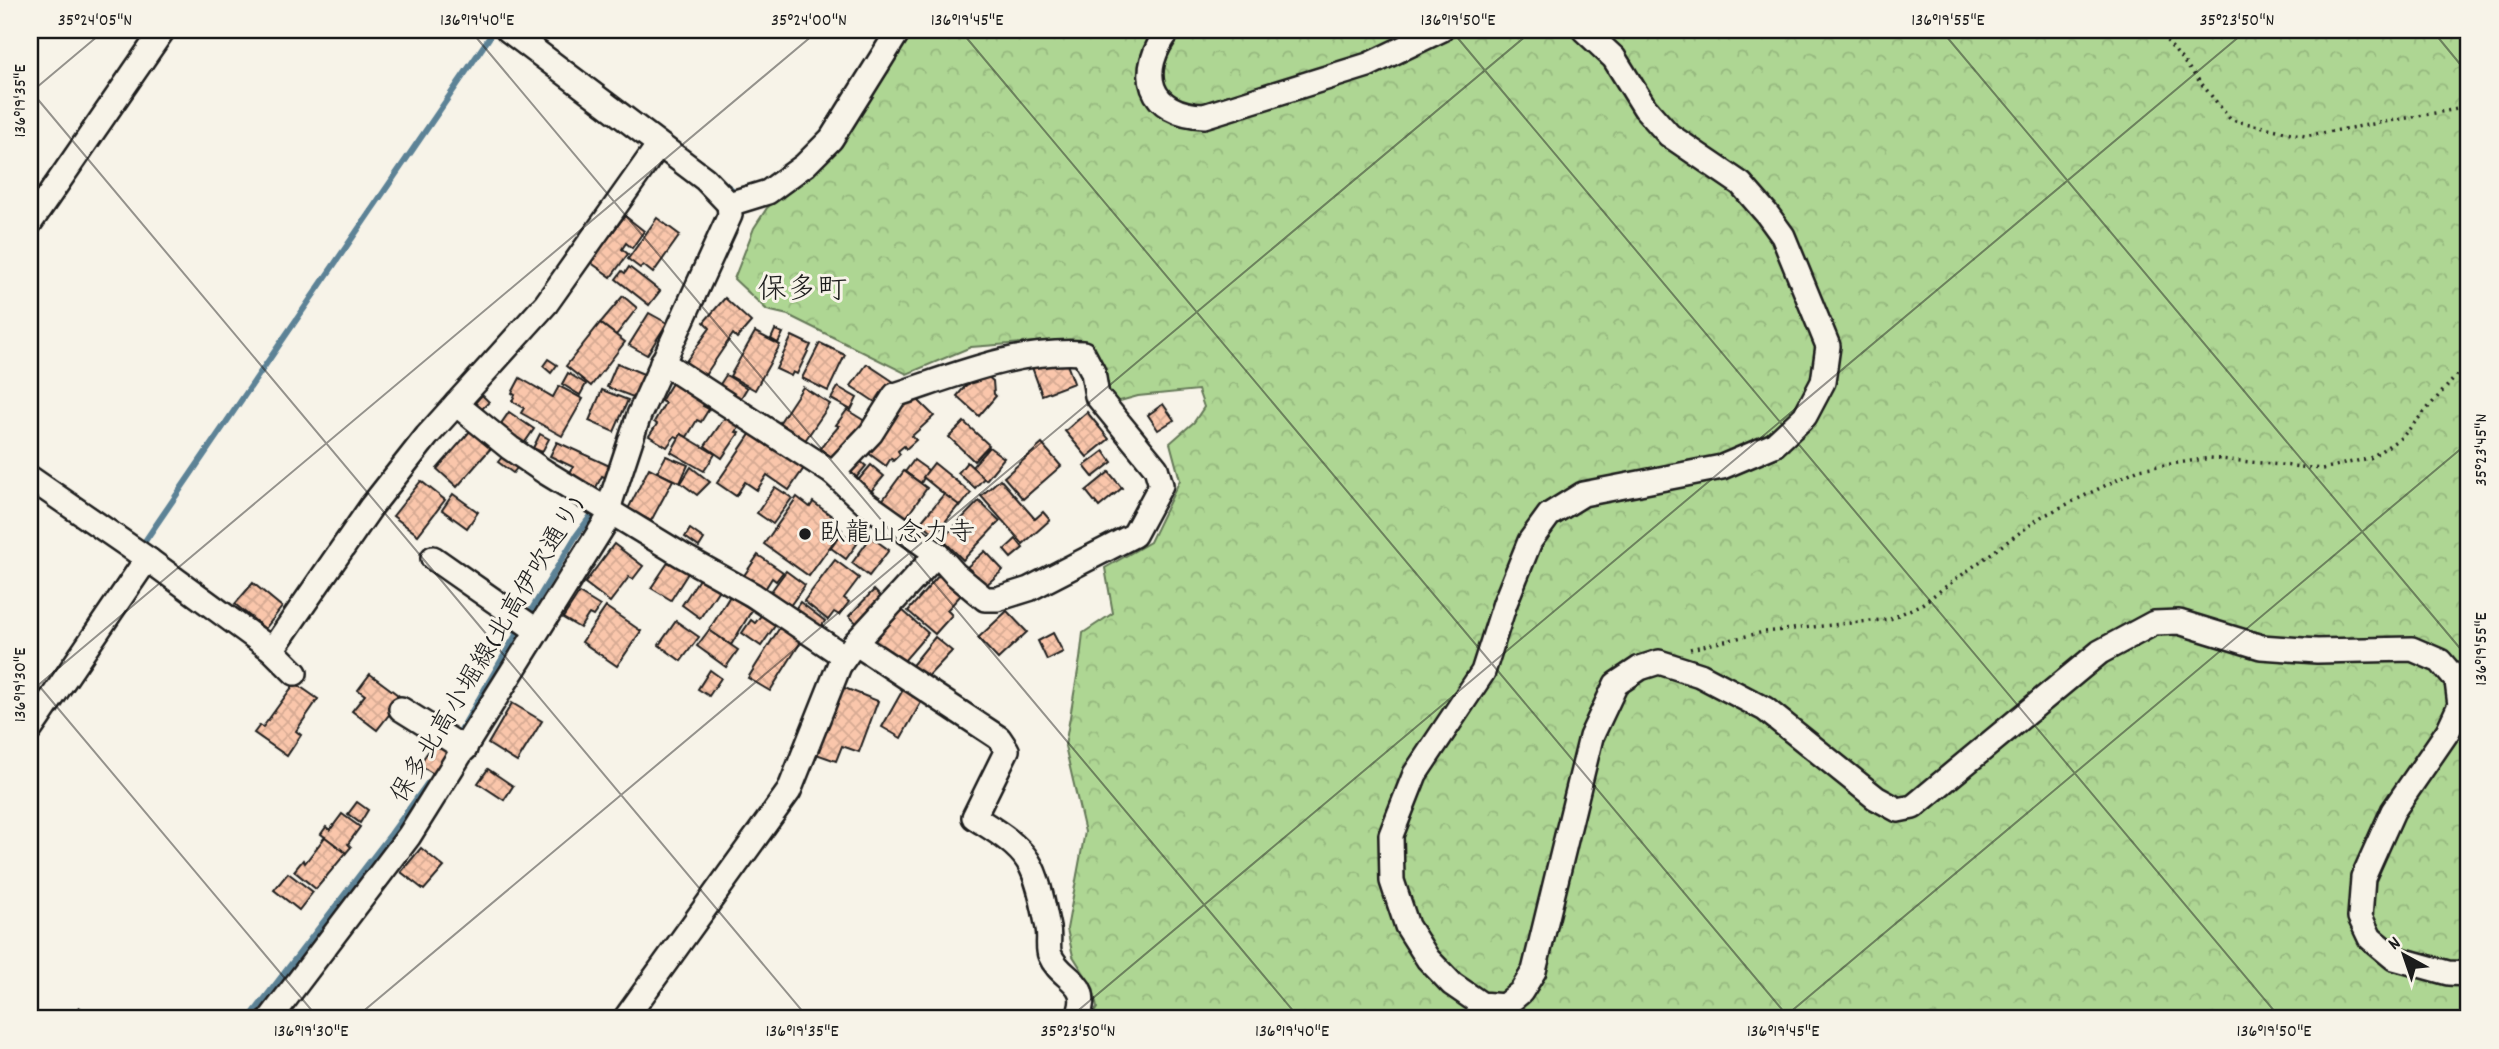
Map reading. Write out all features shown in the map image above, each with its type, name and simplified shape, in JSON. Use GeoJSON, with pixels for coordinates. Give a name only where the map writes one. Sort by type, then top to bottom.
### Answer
{"type":"FeatureCollection","features":[{"type":"Feature","properties":{"kind":"street"},"geometry":{"type":"LineString","coordinates":[[30,223],[163,30]]}},
{"type":"Feature","properties":{"kind":"street"},"geometry":{"type":"LineString","coordinates":[[508,30],[735,202],[768,192],[805,165],[831,139],[899,30]]}},
{"type":"Feature","properties":{"kind":"street"},"geometry":{"type":"LineString","coordinates":[[1168,30],[1150,69],[1151,87],[1167,107],[1185,116],[1204,116],[1368,65],[1441,30]]}},
{"type":"Feature","properties":{"kind":"street"},"geometry":{"type":"LineString","coordinates":[[1584,30],[1614,58],[1644,107],[1669,135],[1741,184],[1767,214],[1783,236],[1828,346],[1823,382],[1805,416],[1774,445],[1722,467],[1583,494],[1549,515],[1530,541],[1505,603],[1483,672],[1415,774],[1391,835],[1392,881],[1406,926],[1428,958],[1452,984],[1481,1004],[1504,1006],[1521,992],[1534,971],[1591,737],[1616,684],[1640,668],[1659,662],[1700,675],[1765,709],[1876,798],[1898,810],[1913,807],[2100,652],[2154,623],[2179,622],[2261,646],[2317,651],[2412,649],[2440,661],[2457,681],[2460,705],[2448,731],[2393,811],[2363,878],[2360,917],[2370,938],[2394,958],[2448,973],[2469,974]]}},
{"type":"Feature","properties":{"kind":"street"},"geometry":{"type":"LineString","coordinates":[[272,650],[371,507],[456,404],[546,304],[658,146]]}},
{"type":"Feature","properties":{"kind":"street","name":"保多北高小堀線(北高伊吹通り)"},"geometry":{"type":"LineString","coordinates":[[270,1019],[409,836],[465,749],[528,624],[607,520],[639,415],[670,368],[735,202]]}},
{"type":"Feature","properties":{"kind":"street"},"geometry":{"type":"LineString","coordinates":[[670,368],[833,473],[864,502],[937,554],[955,574],[985,599],[997,599],[1029,589],[1134,535],[1161,485],[1156,468],[1097,396],[1093,372],[1083,352],[1036,353],[988,365],[895,395],[871,433],[833,473]]}},
{"type":"Feature","properties":{"kind":"street"},"geometry":{"type":"LineString","coordinates":[[456,404],[510,448],[610,511],[999,738],[1007,750],[974,817],[1008,841],[1027,860],[1035,875],[1049,932],[1050,955],[1081,991],[1081,1010],[1077,1019]]}},
{"type":"Feature","properties":{"kind":"street"},"geometry":{"type":"LineString","coordinates":[[30,478],[149,560],[272,650],[295,673]]}},
{"type":"Feature","properties":{"kind":"street"},"geometry":{"type":"LineString","coordinates":[[625,1019],[789,790],[839,666],[850,650],[937,554]]}},
{"type":"Feature","properties":{"kind":"street"},"geometry":{"type":"LineString","coordinates":[[433,558],[528,624]]}},
{"type":"Feature","properties":{"kind":"street"},"geometry":{"type":"LineString","coordinates":[[30,730],[149,560]]}},
{"type":"Feature","properties":{"kind":"street"},"geometry":{"type":"LineString","coordinates":[[401,709],[465,749]]}},
{"type":"Feature","properties":{"kind":"path"},"geometry":{"type":"LineString","coordinates":[[2158,30],[2231,120],[2305,136],[2469,107]]}},
{"type":"Feature","properties":{"kind":"path"},"geometry":{"type":"LineString","coordinates":[[1659,662],[1697,646],[1764,632],[1890,619],[1922,604],[2041,517],[2139,469],[2210,458],[2322,468],[2370,458],[2402,437],[2458,374],[2469,366]]}},
{"type":"Feature","properties":{"kind":"green space"},"geometry":{"type":"Polygon","coordinates":[[[907,30],[2469,30],[2469,1019],[1090,1019],[1097,1008],[1093,988],[1073,956],[1067,929],[1085,832],[1065,746],[1083,633],[1113,613],[1105,568],[1150,542],[1180,480],[1170,443],[1194,422],[1204,407],[1198,390],[1138,396],[1109,404],[1090,346],[1061,340],[971,347],[907,374],[788,315],[767,310],[734,279],[754,228],[767,208],[837,146],[907,30]]]}},
{"type":"Feature","properties":{"kind":"building"},"geometry":{"type":"Polygon","coordinates":[[[625,216],[644,231],[632,248],[626,243],[622,249],[628,254],[611,277],[590,262],[625,216]]]}},
{"type":"Feature","properties":{"kind":"building"},"geometry":{"type":"Polygon","coordinates":[[[657,218],[680,235],[653,273],[628,259],[657,218]]]}},
{"type":"Feature","properties":{"kind":"building"},"geometry":{"type":"Polygon","coordinates":[[[629,267],[660,291],[649,305],[616,279],[629,267]]]}},
{"type":"Feature","properties":{"kind":"building"},"geometry":{"type":"Polygon","coordinates":[[[623,296],[637,308],[616,335],[600,323],[623,296]]]}},
{"type":"Feature","properties":{"kind":"building"},"geometry":{"type":"Polygon","coordinates":[[[725,298],[751,322],[737,338],[733,334],[702,380],[682,367],[710,328],[704,322],[725,298]]]}},
{"type":"Feature","properties":{"kind":"building"},"geometry":{"type":"Polygon","coordinates":[[[649,313],[667,323],[647,355],[629,345],[649,313]]]}},
{"type":"Feature","properties":{"kind":"building"},"geometry":{"type":"Polygon","coordinates":[[[600,323],[625,342],[591,386],[566,366],[600,323]]]}},
{"type":"Feature","properties":{"kind":"building"},"geometry":{"type":"Polygon","coordinates":[[[775,330],[783,333],[778,343],[771,339],[775,330]]]}},
{"type":"Feature","properties":{"kind":"building"},"geometry":{"type":"Polygon","coordinates":[[[755,332],[780,345],[755,390],[730,376],[755,332]]]}},
{"type":"Feature","properties":{"kind":"building"},"geometry":{"type":"Polygon","coordinates":[[[792,336],[811,345],[797,374],[793,372],[791,376],[776,369],[792,336]]]}},
{"type":"Feature","properties":{"kind":"building"},"geometry":{"type":"Polygon","coordinates":[[[820,343],[845,355],[828,391],[802,378],[820,343]]]}},
{"type":"Feature","properties":{"kind":"building"},"geometry":{"type":"Polygon","coordinates":[[[1064,356],[1074,383],[1042,395],[1032,367],[1064,356]]]}},
{"type":"Feature","properties":{"kind":"building"},"geometry":{"type":"Polygon","coordinates":[[[548,359],[557,365],[551,373],[543,366],[548,359]]]}},
{"type":"Feature","properties":{"kind":"building"},"geometry":{"type":"Polygon","coordinates":[[[617,363],[651,377],[641,400],[607,387],[617,363]]]}},
{"type":"Feature","properties":{"kind":"building"},"geometry":{"type":"Polygon","coordinates":[[[867,364],[897,384],[881,406],[851,386],[867,364]]]}},
{"type":"Feature","properties":{"kind":"building"},"geometry":{"type":"Polygon","coordinates":[[[982,372],[993,381],[996,396],[979,416],[957,396],[973,377],[982,372]]]}},
{"type":"Feature","properties":{"kind":"building"},"geometry":{"type":"Polygon","coordinates":[[[568,373],[586,384],[580,395],[562,384],[568,373]]]}},
{"type":"Feature","properties":{"kind":"building"},"geometry":{"type":"Polygon","coordinates":[[[726,375],[747,388],[736,406],[715,392],[726,375]]]}},
{"type":"Feature","properties":{"kind":"building"},"geometry":{"type":"Polygon","coordinates":[[[520,378],[553,397],[559,386],[583,399],[562,436],[521,413],[524,408],[512,401],[515,395],[512,393],[520,378]]]}},
{"type":"Feature","properties":{"kind":"building"},"geometry":{"type":"Polygon","coordinates":[[[674,380],[706,401],[703,406],[709,409],[701,422],[697,420],[687,437],[681,434],[680,438],[675,436],[667,447],[649,436],[665,403],[661,401],[674,380]]]}},
{"type":"Feature","properties":{"kind":"building"},"geometry":{"type":"Polygon","coordinates":[[[803,387],[830,404],[802,445],[776,428],[803,387]]]}},
{"type":"Feature","properties":{"kind":"building"},"geometry":{"type":"Polygon","coordinates":[[[838,387],[857,398],[851,410],[831,399],[838,387]]]}},
{"type":"Feature","properties":{"kind":"building"},"geometry":{"type":"Polygon","coordinates":[[[602,390],[628,400],[614,432],[589,421],[602,390]]]}},
{"type":"Feature","properties":{"kind":"building"},"geometry":{"type":"Polygon","coordinates":[[[482,395],[489,402],[481,410],[474,404],[482,395]]]}},
{"type":"Feature","properties":{"kind":"building"},"geometry":{"type":"Polygon","coordinates":[[[913,395],[934,416],[912,436],[916,440],[906,449],[904,446],[898,451],[900,454],[893,461],[891,458],[886,466],[864,450],[881,425],[913,395]]]}},
{"type":"Feature","properties":{"kind":"building"},"geometry":{"type":"Polygon","coordinates":[[[1163,404],[1174,420],[1158,430],[1148,415],[1163,404]]]}},
{"type":"Feature","properties":{"kind":"building"},"geometry":{"type":"Polygon","coordinates":[[[847,410],[868,423],[833,465],[817,452],[839,426],[836,425],[847,410]]]}},
{"type":"Feature","properties":{"kind":"building"},"geometry":{"type":"Polygon","coordinates":[[[509,412],[534,429],[523,445],[498,428],[509,412]]]}},
{"type":"Feature","properties":{"kind":"building"},"geometry":{"type":"Polygon","coordinates":[[[1087,412],[1109,439],[1087,457],[1065,431],[1087,412]]]}},
{"type":"Feature","properties":{"kind":"building"},"geometry":{"type":"Polygon","coordinates":[[[726,416],[741,425],[736,432],[739,433],[722,458],[705,446],[726,416]]]}},
{"type":"Feature","properties":{"kind":"building"},"geometry":{"type":"Polygon","coordinates":[[[964,422],[989,445],[974,461],[949,437],[964,422]]]}},
{"type":"Feature","properties":{"kind":"building"},"geometry":{"type":"Polygon","coordinates":[[[471,430],[491,448],[457,487],[437,469],[471,430]]]}},
{"type":"Feature","properties":{"kind":"building"},"geometry":{"type":"Polygon","coordinates":[[[751,433],[804,468],[789,490],[767,475],[757,490],[745,482],[736,496],[717,483],[751,433]]]}},
{"type":"Feature","properties":{"kind":"building"},"geometry":{"type":"Polygon","coordinates":[[[540,434],[549,439],[542,452],[533,448],[540,434]]]}},
{"type":"Feature","properties":{"kind":"building"},"geometry":{"type":"Polygon","coordinates":[[[681,434],[715,454],[704,471],[671,452],[681,434]]]}},
{"type":"Feature","properties":{"kind":"building"},"geometry":{"type":"Polygon","coordinates":[[[557,442],[612,467],[607,478],[602,476],[592,495],[566,481],[573,467],[550,456],[557,442]]]}},
{"type":"Feature","properties":{"kind":"building"},"geometry":{"type":"Polygon","coordinates":[[[1042,444],[1061,466],[1023,499],[1004,477],[1042,444]]]}},
{"type":"Feature","properties":{"kind":"building"},"geometry":{"type":"Polygon","coordinates":[[[989,447],[1004,458],[986,480],[971,468],[989,447]]]}},
{"type":"Feature","properties":{"kind":"building"},"geometry":{"type":"Polygon","coordinates":[[[1104,451],[1112,462],[1093,477],[1084,466],[1104,451]]]}},
{"type":"Feature","properties":{"kind":"building"},"geometry":{"type":"Polygon","coordinates":[[[506,452],[521,463],[513,473],[498,462],[506,452]]]}},
{"type":"Feature","properties":{"kind":"building"},"geometry":{"type":"Polygon","coordinates":[[[666,456],[688,465],[680,483],[657,472],[666,456]]]}},
{"type":"Feature","properties":{"kind":"building"},"geometry":{"type":"Polygon","coordinates":[[[855,457],[866,466],[855,479],[844,469],[855,457]]]}},
{"type":"Feature","properties":{"kind":"building"},"geometry":{"type":"Polygon","coordinates":[[[914,460],[928,470],[921,483],[905,472],[914,460]]]}},
{"type":"Feature","properties":{"kind":"building"},"geometry":{"type":"Polygon","coordinates":[[[967,462],[984,478],[975,488],[958,473],[967,462]]]}},
{"type":"Feature","properties":{"kind":"building"},"geometry":{"type":"Polygon","coordinates":[[[934,463],[971,493],[960,507],[923,477],[934,463]]]}},
{"type":"Feature","properties":{"kind":"building"},"geometry":{"type":"Polygon","coordinates":[[[871,465],[884,476],[868,495],[855,484],[871,465]]]}},
{"type":"Feature","properties":{"kind":"building"},"geometry":{"type":"Polygon","coordinates":[[[691,467],[710,482],[697,495],[681,483],[691,467]]]}},
{"type":"Feature","properties":{"kind":"building"},"geometry":{"type":"Polygon","coordinates":[[[649,468],[673,480],[651,521],[628,509],[649,468]]]}},
{"type":"Feature","properties":{"kind":"building"},"geometry":{"type":"Polygon","coordinates":[[[904,471],[927,488],[903,522],[879,505],[904,471]]]}},
{"type":"Feature","properties":{"kind":"building"},"geometry":{"type":"Polygon","coordinates":[[[1109,472],[1122,488],[1099,507],[1086,491],[1109,472]]]}},
{"type":"Feature","properties":{"kind":"building"},"geometry":{"type":"Polygon","coordinates":[[[1000,479],[1035,519],[1043,512],[1050,520],[1023,544],[981,496],[1000,479]]]}},
{"type":"Feature","properties":{"kind":"building"},"geometry":{"type":"Polygon","coordinates":[[[421,481],[445,500],[418,535],[393,516],[421,481]]]}},
{"type":"Feature","properties":{"kind":"building"},"geometry":{"type":"Polygon","coordinates":[[[775,487],[792,498],[773,524],[757,513],[775,487]]]}},
{"type":"Feature","properties":{"kind":"building"},"geometry":{"type":"Polygon","coordinates":[[[453,494],[478,512],[467,528],[442,510],[453,494]]]}},
{"type":"Feature","properties":{"kind":"building"},"geometry":{"type":"Polygon","coordinates":[[[944,494],[959,505],[935,534],[921,522],[944,494]]]}},
{"type":"Feature","properties":{"kind":"building"},"geometry":{"type":"Polygon","coordinates":[[[797,497],[810,507],[813,502],[833,517],[830,521],[842,530],[809,576],[764,544],[797,497]]]}},
{"type":"Feature","properties":{"kind":"building"},"geometry":{"type":"Polygon","coordinates":[[[979,501],[1000,521],[963,560],[942,539],[979,501]]]}},
{"type":"Feature","properties":{"kind":"building"},"geometry":{"type":"Polygon","coordinates":[[[865,514],[873,520],[867,529],[859,523],[865,514]]]}},
{"type":"Feature","properties":{"kind":"building"},"geometry":{"type":"Polygon","coordinates":[[[690,529],[704,539],[699,547],[685,537],[690,529]]]}},
{"type":"Feature","properties":{"kind":"building"},"geometry":{"type":"Polygon","coordinates":[[[842,533],[857,544],[846,559],[831,548],[842,533]]]}},
{"type":"Feature","properties":{"kind":"building"},"geometry":{"type":"Polygon","coordinates":[[[871,537],[889,550],[869,576],[852,563],[871,537]]]}},
{"type":"Feature","properties":{"kind":"building"},"geometry":{"type":"Polygon","coordinates":[[[1016,539],[1023,548],[1011,558],[1004,550],[1016,539]]]}},
{"type":"Feature","properties":{"kind":"building"},"geometry":{"type":"Polygon","coordinates":[[[614,544],[643,566],[633,579],[629,577],[610,602],[585,583],[614,544]]]}},
{"type":"Feature","properties":{"kind":"building"},"geometry":{"type":"Polygon","coordinates":[[[985,551],[1003,570],[984,587],[966,568],[985,551]]]}},
{"type":"Feature","properties":{"kind":"building"},"geometry":{"type":"Polygon","coordinates":[[[758,555],[783,572],[776,581],[772,578],[762,594],[741,580],[758,555]]]}},
{"type":"Feature","properties":{"kind":"building"},"geometry":{"type":"Polygon","coordinates":[[[835,560],[859,578],[844,598],[849,602],[839,615],[834,612],[828,620],[804,601],[835,560]]]}},
{"type":"Feature","properties":{"kind":"building"},"geometry":{"type":"Polygon","coordinates":[[[669,561],[688,573],[671,600],[651,588],[669,561]]]}},
{"type":"Feature","properties":{"kind":"building"},"geometry":{"type":"Polygon","coordinates":[[[786,571],[805,585],[787,610],[767,597],[786,571]]]}},
{"type":"Feature","properties":{"kind":"building"},"geometry":{"type":"Polygon","coordinates":[[[940,574],[962,594],[947,610],[952,615],[935,634],[908,611],[940,574]]]}},
{"type":"Feature","properties":{"kind":"building"},"geometry":{"type":"Polygon","coordinates":[[[701,576],[720,588],[700,618],[682,605],[701,576]]]}},
{"type":"Feature","properties":{"kind":"building"},"geometry":{"type":"Polygon","coordinates":[[[253,583],[282,607],[265,629],[235,604],[253,583]]]}},
{"type":"Feature","properties":{"kind":"building"},"geometry":{"type":"Polygon","coordinates":[[[874,590],[886,602],[862,628],[849,616],[874,590]]]}},
{"type":"Feature","properties":{"kind":"building"},"geometry":{"type":"Polygon","coordinates":[[[579,593],[600,606],[593,616],[589,614],[580,628],[563,618],[579,593]]]}},
{"type":"Feature","properties":{"kind":"building"},"geometry":{"type":"Polygon","coordinates":[[[730,596],[752,610],[731,645],[709,630],[730,596]]]}},
{"type":"Feature","properties":{"kind":"building"},"geometry":{"type":"Polygon","coordinates":[[[800,602],[825,621],[817,633],[792,614],[800,602]]]}},
{"type":"Feature","properties":{"kind":"building"},"geometry":{"type":"Polygon","coordinates":[[[606,607],[641,631],[617,666],[582,642],[606,607]]]}},
{"type":"Feature","properties":{"kind":"building"},"geometry":{"type":"Polygon","coordinates":[[[901,609],[928,633],[904,661],[898,657],[892,663],[871,645],[901,609]]]}},
{"type":"Feature","properties":{"kind":"building"},"geometry":{"type":"Polygon","coordinates":[[[1007,611],[1027,632],[998,659],[978,638],[1007,611]]]}},
{"type":"Feature","properties":{"kind":"building"},"geometry":{"type":"Polygon","coordinates":[[[763,613],[777,623],[761,646],[742,633],[751,620],[755,623],[763,613]]]}},
{"type":"Feature","properties":{"kind":"building"},"geometry":{"type":"Polygon","coordinates":[[[676,621],[699,637],[681,661],[659,645],[676,621]]]}},
{"type":"Feature","properties":{"kind":"building"},"geometry":{"type":"Polygon","coordinates":[[[782,624],[804,637],[770,691],[748,678],[782,624]]]}},
{"type":"Feature","properties":{"kind":"building"},"geometry":{"type":"Polygon","coordinates":[[[709,630],[738,650],[726,667],[697,646],[709,630]]]}},
{"type":"Feature","properties":{"kind":"building"},"geometry":{"type":"Polygon","coordinates":[[[1053,633],[1063,652],[1047,660],[1038,641],[1053,633]]]}},
{"type":"Feature","properties":{"kind":"building"},"geometry":{"type":"Polygon","coordinates":[[[935,637],[952,651],[921,684],[905,674],[935,637]]]}},
{"type":"Feature","properties":{"kind":"building"},"geometry":{"type":"Polygon","coordinates":[[[710,670],[721,678],[709,696],[698,689],[710,670]]]}},
{"type":"Feature","properties":{"kind":"building"},"geometry":{"type":"Polygon","coordinates":[[[370,674],[402,698],[377,730],[352,711],[365,695],[358,690],[370,674]]]}},
{"type":"Feature","properties":{"kind":"building"},"geometry":{"type":"Polygon","coordinates":[[[295,683],[318,699],[296,731],[301,735],[287,756],[254,733],[260,725],[263,727],[295,683]]]}},
{"type":"Feature","properties":{"kind":"building"},"geometry":{"type":"Polygon","coordinates":[[[905,686],[924,697],[901,738],[882,727],[905,686]]]}},
{"type":"Feature","properties":{"kind":"building"},"geometry":{"type":"Polygon","coordinates":[[[842,687],[878,701],[859,752],[842,746],[836,761],[816,754],[842,687]]]}},
{"type":"Feature","properties":{"kind":"building"},"geometry":{"type":"Polygon","coordinates":[[[512,703],[542,721],[517,762],[488,744],[512,703]]]}},
{"type":"Feature","properties":{"kind":"building"},"geometry":{"type":"Polygon","coordinates":[[[434,743],[448,752],[434,774],[419,765],[434,743]]]}},
{"type":"Feature","properties":{"kind":"building"},"geometry":{"type":"Polygon","coordinates":[[[488,769],[513,786],[504,800],[478,783],[488,769]]]}},
{"type":"Feature","properties":{"kind":"building"},"geometry":{"type":"Polygon","coordinates":[[[357,802],[368,810],[360,823],[348,814],[357,802]]]}},
{"type":"Feature","properties":{"kind":"building"},"geometry":{"type":"Polygon","coordinates":[[[342,814],[360,827],[348,844],[351,847],[346,853],[321,834],[326,827],[330,830],[342,814]]]}},
{"type":"Feature","properties":{"kind":"building"},"geometry":{"type":"Polygon","coordinates":[[[325,837],[346,853],[316,889],[294,871],[303,860],[305,863],[325,837]]]}},
{"type":"Feature","properties":{"kind":"building"},"geometry":{"type":"Polygon","coordinates":[[[421,848],[444,867],[424,890],[401,872],[421,848]]]}},
{"type":"Feature","properties":{"kind":"building"},"geometry":{"type":"Polygon","coordinates":[[[288,873],[313,892],[299,910],[274,890],[288,873]]]}},
{"type":"Feature","properties":{"kind":"building"},"geometry":{"type":"Polygon","coordinates":[[[79,1007],[95,1019],[70,1019],[79,1007]]]}},
{"type":"Feature","properties":{"kind":"waterway"},"geometry":{"type":"LineString","coordinates":[[143,544],[489,38]]}},
{"type":"Feature","properties":{"kind":"waterway"},"geometry":{"type":"LineString","coordinates":[[720,180],[734,191],[735,197]]}},
{"type":"Feature","properties":{"kind":"waterway"},"geometry":{"type":"LineString","coordinates":[[527,617],[595,510]]}},
{"type":"Feature","properties":{"kind":"waterway"},"geometry":{"type":"LineString","coordinates":[[457,737],[521,626]]}},
{"type":"Feature","properties":{"kind":"waterway"},"geometry":{"type":"LineString","coordinates":[[249,1019],[427,784]]}},
{"type":"Feature","properties":{"kind":"place","name":"臥龍山念力寺"},"geometry":{"type":"Point","coordinates":[805,534]}},
{"type":"Feature","properties":{"kind":"district","name":"保多町"},"geometry":{"type":"Point","coordinates":[802,292]}}]}
